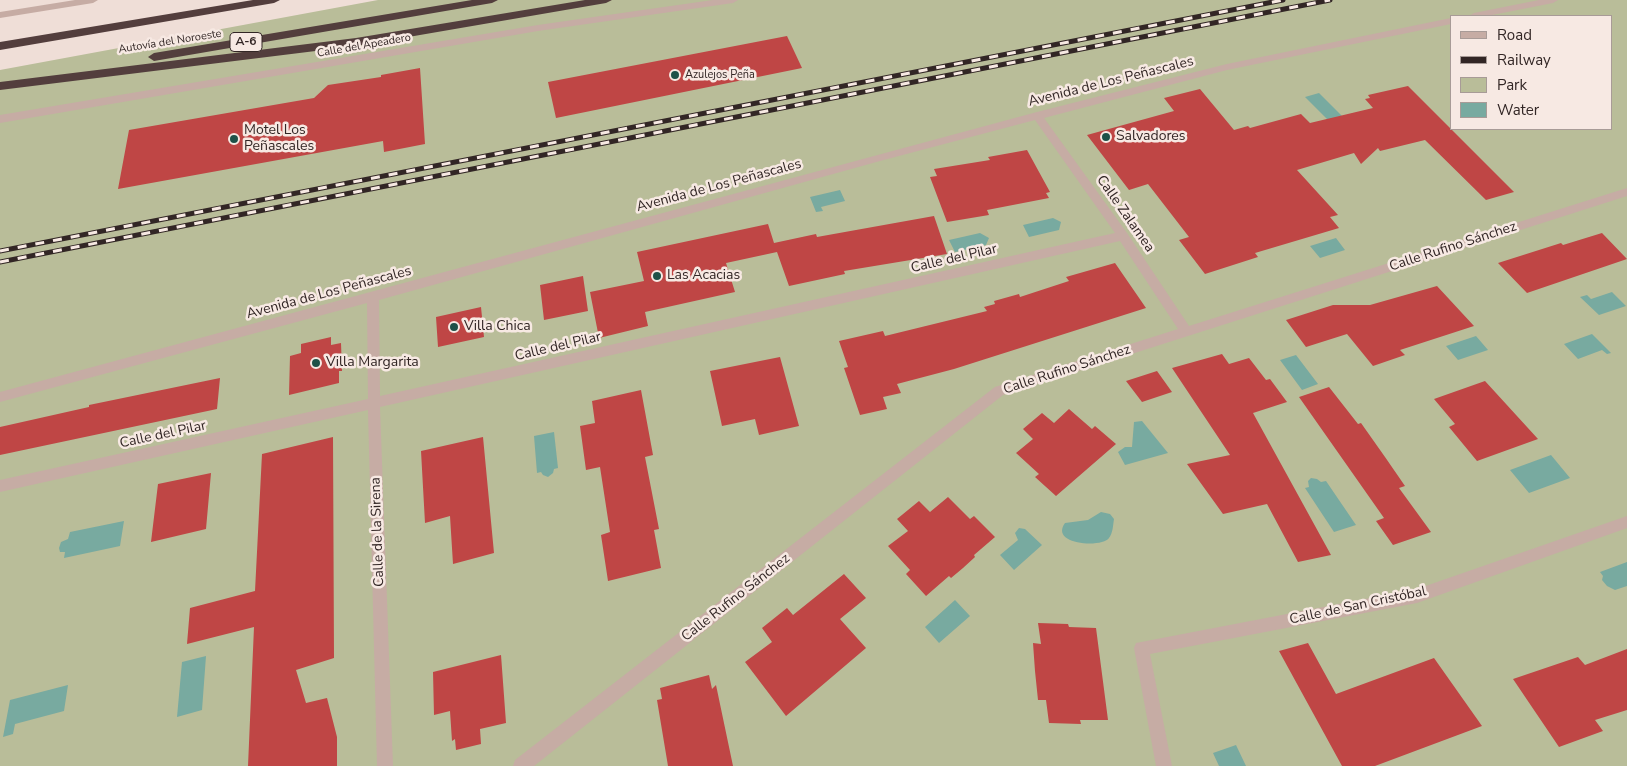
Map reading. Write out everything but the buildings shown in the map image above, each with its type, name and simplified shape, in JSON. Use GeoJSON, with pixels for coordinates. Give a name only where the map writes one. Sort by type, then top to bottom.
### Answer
{"type":"FeatureCollection","features":[{"type":"Feature","properties":{"kind":"highway","name":"Autovía del Noroeste"},"geometry":{"type":"LineString","coordinates":[[0,46],[274,0]]}},
{"type":"Feature","properties":{"kind":"highway","name":"Autovía del Noroeste"},"geometry":{"type":"LineString","coordinates":[[0,84],[492,0]]}},
{"type":"Feature","properties":{"kind":"highway"},"geometry":{"type":"LineString","coordinates":[[0,84],[356,42],[606,0]]}},
{"type":"Feature","properties":{"kind":"street"},"geometry":{"type":"LineString","coordinates":[[0,15],[92,0]]}},
{"type":"Feature","properties":{"kind":"street","name":"Calle del Apeadero"},"geometry":{"type":"LineString","coordinates":[[0,120],[538,28],[733,0]]}},
{"type":"Feature","properties":{"kind":"street"},"geometry":{"type":"LineString","coordinates":[[1479,15],[1552,0]]}},
{"type":"Feature","properties":{"kind":"street","name":"Avenida de Los Peñascales"},"geometry":{"type":"LineString","coordinates":[[0,397],[1037,116],[1227,67],[1450,21]]}},
{"type":"Feature","properties":{"kind":"street","name":"Calle Zalamea"},"geometry":{"type":"LineString","coordinates":[[1037,116],[1123,236],[1186,331]]}},
{"type":"Feature","properties":{"kind":"street","name":"Calle Rufino Sánchez"},"geometry":{"type":"LineString","coordinates":[[521,766],[999,392],[1627,192]]}},
{"type":"Feature","properties":{"kind":"street","name":"Calle del Pilar"},"geometry":{"type":"LineString","coordinates":[[0,486],[1123,236]]}},
{"type":"Feature","properties":{"kind":"street","name":"Calle de la Sirena"},"geometry":{"type":"LineString","coordinates":[[373,297],[374,404],[385,766]]}},
{"type":"Feature","properties":{"kind":"street","name":"Calle de San Cristóbal"},"geometry":{"type":"LineString","coordinates":[[1164,766],[1141,648],[1417,596],[1627,522]]}},
{"type":"Feature","properties":{"kind":"green space"},"geometry":{"type":"Polygon","coordinates":[[[378,0],[1627,0],[1627,766],[0,766],[0,70],[378,0]]]}},
{"type":"Feature","properties":{"kind":"water"},"geometry":{"type":"Polygon","coordinates":[[[1319,93],[1342,116],[1328,120],[1305,97],[1319,93]]]}},
{"type":"Feature","properties":{"kind":"water"},"geometry":{"type":"Polygon","coordinates":[[[840,190],[845,201],[821,207],[823,211],[816,212],[810,197],[840,190]]]}},
{"type":"Feature","properties":{"kind":"water"},"geometry":{"type":"Polygon","coordinates":[[[1053,218],[1061,222],[1059,230],[1029,237],[1023,225],[1053,218]]]}},
{"type":"Feature","properties":{"kind":"water"},"geometry":{"type":"Polygon","coordinates":[[[980,233],[989,238],[986,245],[955,252],[949,240],[980,233]]]}},
{"type":"Feature","properties":{"kind":"water"},"geometry":{"type":"Polygon","coordinates":[[[1336,238],[1345,250],[1320,258],[1310,246],[1336,238]]]}},
{"type":"Feature","properties":{"kind":"water"},"geometry":{"type":"Polygon","coordinates":[[[1612,292],[1626,306],[1599,315],[1580,297],[1587,295],[1591,299],[1612,292]]]}},
{"type":"Feature","properties":{"kind":"water"},"geometry":{"type":"Polygon","coordinates":[[[1592,334],[1611,353],[1607,354],[1602,350],[1578,359],[1564,344],[1592,334]]]}},
{"type":"Feature","properties":{"kind":"water"},"geometry":{"type":"Polygon","coordinates":[[[1476,336],[1488,350],[1458,360],[1446,346],[1476,336]]]}},
{"type":"Feature","properties":{"kind":"water"},"geometry":{"type":"Polygon","coordinates":[[[1296,355],[1318,384],[1302,390],[1280,360],[1296,355]]]}},
{"type":"Feature","properties":{"kind":"water"},"geometry":{"type":"Polygon","coordinates":[[[1142,421],[1168,453],[1125,465],[1118,452],[1125,447],[1132,447],[1134,422],[1142,421]]]}},
{"type":"Feature","properties":{"kind":"water"},"geometry":{"type":"Polygon","coordinates":[[[554,432],[558,468],[554,469],[553,473],[548,477],[541,472],[537,473],[534,436],[554,432]]]}},
{"type":"Feature","properties":{"kind":"water"},"geometry":{"type":"Polygon","coordinates":[[[1551,455],[1570,478],[1529,493],[1510,470],[1551,455]]]}},
{"type":"Feature","properties":{"kind":"water"},"geometry":{"type":"Polygon","coordinates":[[[1311,478],[1321,482],[1326,481],[1356,525],[1334,532],[1305,488],[1309,487],[1308,481],[1311,478]]]}},
{"type":"Feature","properties":{"kind":"water"},"geometry":{"type":"Polygon","coordinates":[[[1101,512],[1110,514],[1114,519],[1111,534],[1105,541],[1097,543],[1079,542],[1064,536],[1062,530],[1065,523],[1088,520],[1101,512]]]}},
{"type":"Feature","properties":{"kind":"water"},"geometry":{"type":"Polygon","coordinates":[[[124,521],[120,546],[64,558],[65,552],[60,552],[61,542],[68,539],[70,532],[124,521]]]}},
{"type":"Feature","properties":{"kind":"water"},"geometry":{"type":"Polygon","coordinates":[[[1019,528],[1025,529],[1042,545],[1014,570],[1000,555],[1018,540],[1015,533],[1019,528]]]}},
{"type":"Feature","properties":{"kind":"water"},"geometry":{"type":"Polygon","coordinates":[[[1627,562],[1627,586],[1615,590],[1607,586],[1602,580],[1603,576],[1600,572],[1627,562]]]}},
{"type":"Feature","properties":{"kind":"water"},"geometry":{"type":"Polygon","coordinates":[[[955,600],[970,616],[939,643],[925,627],[955,600]]]}},
{"type":"Feature","properties":{"kind":"water"},"geometry":{"type":"Polygon","coordinates":[[[206,656],[202,710],[177,717],[182,662],[206,656]]]}},
{"type":"Feature","properties":{"kind":"water"},"geometry":{"type":"Polygon","coordinates":[[[68,685],[64,711],[15,724],[13,734],[3,737],[10,700],[68,685]]]}},
{"type":"Feature","properties":{"kind":"water"},"geometry":{"type":"Polygon","coordinates":[[[1236,745],[1246,766],[1219,766],[1213,753],[1236,745]]]}},
{"type":"Feature","properties":{"kind":"railway"},"geometry":{"type":"LineString","coordinates":[[0,251],[1283,0]]}},
{"type":"Feature","properties":{"kind":"railway"},"geometry":{"type":"LineString","coordinates":[[0,262],[1330,0]]}},
{"type":"Feature","properties":{"kind":"place","name":"Azulejos Peña"},"geometry":{"type":"Point","coordinates":[675,75]}},
{"type":"Feature","properties":{"kind":"place","name":"Salvadores"},"geometry":{"type":"Point","coordinates":[1106,137]}},
{"type":"Feature","properties":{"kind":"place","name":"Motel Los Peñascales"},"geometry":{"type":"Point","coordinates":[234,139]}},
{"type":"Feature","properties":{"kind":"place","name":"Las Acacias"},"geometry":{"type":"Point","coordinates":[657,276]}},
{"type":"Feature","properties":{"kind":"place","name":"Villa Chica"},"geometry":{"type":"Point","coordinates":[454,327]}},
{"type":"Feature","properties":{"kind":"place","name":"Villa Margarita"},"geometry":{"type":"Point","coordinates":[316,363]}}]}
